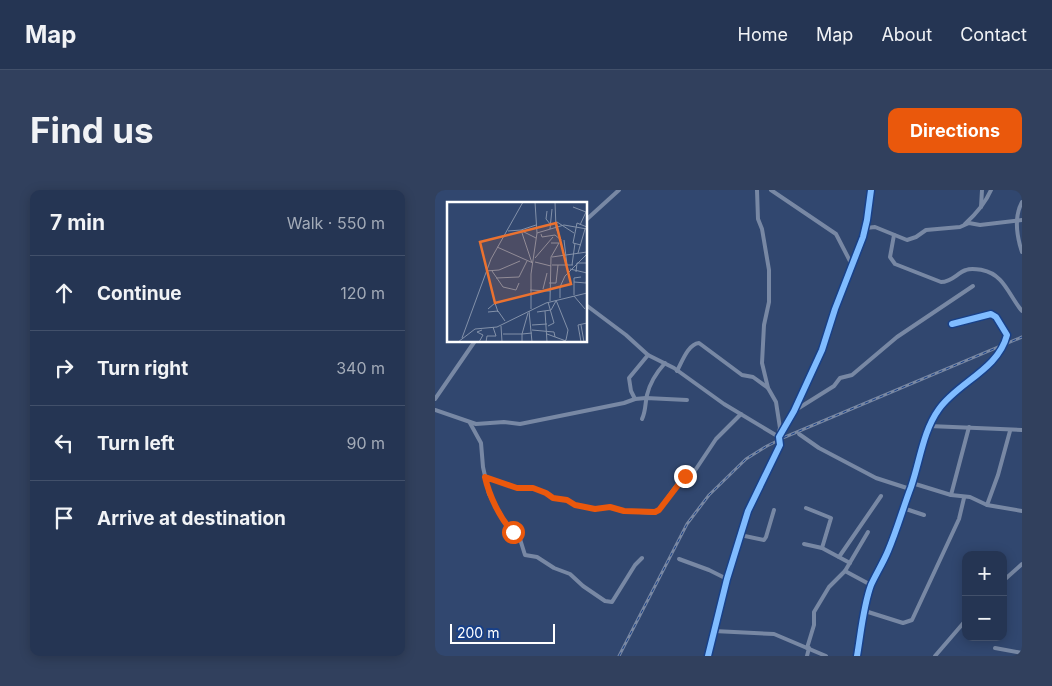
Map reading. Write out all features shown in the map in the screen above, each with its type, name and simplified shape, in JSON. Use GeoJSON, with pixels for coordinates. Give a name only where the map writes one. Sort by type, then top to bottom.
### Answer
{"type":"FeatureCollection","features":[{"type":"Feature","properties":{"kind":"street"},"geometry":{"type":"LineString","coordinates":[[587,219],[619,190]]}},
{"type":"Feature","properties":{"kind":"street"},"geometry":{"type":"LineString","coordinates":[[708,656],[740,535],[754,497],[780,445],[777,405],[764,376],[761,357],[763,325],[769,302],[769,270],[758,219],[757,190]]}},
{"type":"Feature","properties":{"kind":"street"},"geometry":{"type":"LineString","coordinates":[[771,190],[836,234],[852,266]]}},
{"type":"Feature","properties":{"kind":"street"},"geometry":{"type":"LineString","coordinates":[[778,436],[794,411],[822,350],[835,309],[866,228],[871,190]]}},
{"type":"Feature","properties":{"kind":"street"},"geometry":{"type":"LineString","coordinates":[[981,207],[982,190]]}},
{"type":"Feature","properties":{"kind":"street"},"geometry":{"type":"LineString","coordinates":[[964,226],[981,207],[991,190]]}},
{"type":"Feature","properties":{"kind":"street"},"geometry":{"type":"LineString","coordinates":[[1022,202],[1018,210],[1017,221],[1022,252]]}},
{"type":"Feature","properties":{"kind":"street"},"geometry":{"type":"LineString","coordinates":[[866,228],[875,227],[903,239],[912,239],[926,230],[964,226],[969,223],[980,225],[1022,220]]}},
{"type":"Feature","properties":{"kind":"street"},"geometry":{"type":"LineString","coordinates":[[894,235],[890,257],[895,264],[941,282],[948,282],[969,269],[991,272],[998,277],[1010,292],[1022,311]]}},
{"type":"Feature","properties":{"kind":"street"},"geometry":{"type":"LineString","coordinates":[[794,411],[834,386],[840,378],[853,375],[897,337],[973,286]]}},
{"type":"Feature","properties":{"kind":"street"},"geometry":{"type":"LineString","coordinates":[[587,306],[648,354],[665,363],[724,404],[778,436]]}},
{"type":"Feature","properties":{"kind":"street"},"geometry":{"type":"LineString","coordinates":[[857,656],[871,585],[889,550],[912,484],[929,426],[940,407],[955,392],[975,378],[1005,345],[1007,335],[996,317],[991,314],[952,324]]}},
{"type":"Feature","properties":{"kind":"street"},"geometry":{"type":"LineString","coordinates":[[435,400],[474,342]]}},
{"type":"Feature","properties":{"kind":"street"},"geometry":{"type":"LineString","coordinates":[[677,371],[691,346],[699,343],[742,375],[753,377],[768,388]]}},
{"type":"Feature","properties":{"kind":"street"},"geometry":{"type":"LineString","coordinates":[[635,399],[631,391],[629,378],[648,354]]}},
{"type":"Feature","properties":{"kind":"street"},"geometry":{"type":"LineString","coordinates":[[642,418],[646,409],[646,398],[653,379],[665,363]]}},
{"type":"Feature","properties":{"kind":"street"},"geometry":{"type":"LineString","coordinates":[[435,410],[480,424],[527,423],[624,403],[635,399],[687,400]]}},
{"type":"Feature","properties":{"kind":"street"},"geometry":{"type":"LineString","coordinates":[[485,477],[517,488],[533,488],[553,498],[567,500],[575,505],[595,509],[610,507],[624,511],[655,512],[659,510],[683,477],[694,472],[716,439],[741,414]]}},
{"type":"Feature","properties":{"kind":"street"},"geometry":{"type":"LineString","coordinates":[[470,422],[480,439],[489,494],[506,524],[520,539],[525,555],[537,557],[554,568],[570,574],[583,586],[605,601],[612,602],[635,564],[642,558]]}},
{"type":"Feature","properties":{"kind":"street"},"geometry":{"type":"LineString","coordinates":[[929,426],[1010,431],[1022,430]]}},
{"type":"Feature","properties":{"kind":"street"},"geometry":{"type":"LineString","coordinates":[[951,495],[969,427]]}},
{"type":"Feature","properties":{"kind":"street"},"geometry":{"type":"LineString","coordinates":[[987,505],[999,475],[1010,431]]}},
{"type":"Feature","properties":{"kind":"street"},"geometry":{"type":"LineString","coordinates":[[799,434],[819,448],[875,478],[910,489]]}},
{"type":"Feature","properties":{"kind":"street"},"geometry":{"type":"LineString","coordinates":[[912,484],[964,498],[970,497],[987,505],[1022,511]]}},
{"type":"Feature","properties":{"kind":"street"},"geometry":{"type":"LineString","coordinates":[[839,557],[881,496]]}},
{"type":"Feature","properties":{"kind":"street"},"geometry":{"type":"LineString","coordinates":[[865,612],[903,623],[913,620],[957,525],[964,498]]}},
{"type":"Feature","properties":{"kind":"street"},"geometry":{"type":"LineString","coordinates":[[806,508],[831,518],[822,548]]}},
{"type":"Feature","properties":{"kind":"street"},"geometry":{"type":"LineString","coordinates":[[903,508],[924,515]]}},
{"type":"Feature","properties":{"kind":"street"},"geometry":{"type":"LineString","coordinates":[[740,535],[764,540],[774,510]]}},
{"type":"Feature","properties":{"kind":"street"},"geometry":{"type":"LineString","coordinates":[[807,656],[814,625],[814,612],[829,587],[845,571],[868,532]]}},
{"type":"Feature","properties":{"kind":"street"},"geometry":{"type":"LineString","coordinates":[[804,544],[822,548],[849,563]]}},
{"type":"Feature","properties":{"kind":"street"},"geometry":{"type":"LineString","coordinates":[[679,559],[727,579]]}},
{"type":"Feature","properties":{"kind":"street"},"geometry":{"type":"LineString","coordinates":[[1007,577],[1022,564]]}},
{"type":"Feature","properties":{"kind":"street"},"geometry":{"type":"LineString","coordinates":[[845,571],[871,585]]}},
{"type":"Feature","properties":{"kind":"street"},"geometry":{"type":"LineString","coordinates":[[935,656],[962,625]]}},
{"type":"Feature","properties":{"kind":"street"},"geometry":{"type":"LineString","coordinates":[[714,631],[774,634],[826,656]]}},
{"type":"Feature","properties":{"kind":"street"},"geometry":{"type":"LineString","coordinates":[[995,648],[1016,654],[1022,653]]}},
{"type":"Feature","properties":{"kind":"railway"},"geometry":{"type":"LineString","coordinates":[[619,656],[687,524],[709,495],[746,459],[785,437],[1022,337]]}},
{"type":"Feature","properties":{"kind":"cycle path"},"geometry":{"type":"LineString","coordinates":[[708,656],[727,579],[748,511],[780,445],[779,437],[794,411],[822,350],[835,309],[863,237],[871,190]]}},
{"type":"Feature","properties":{"kind":"cycle path"},"geometry":{"type":"LineString","coordinates":[[857,656],[868,593],[894,535],[929,427],[939,409],[947,400],[987,367],[995,358],[1007,335],[996,317],[991,314],[952,324]]}},
{"type":"Feature","properties":{"kind":"route"},"geometry":{"type":"LineString","coordinates":[[513,532],[506,524],[489,494],[485,477],[517,488],[533,488],[553,498],[567,500],[573,505],[595,509],[614,507],[624,511],[658,512],[685,476]]}}]}
